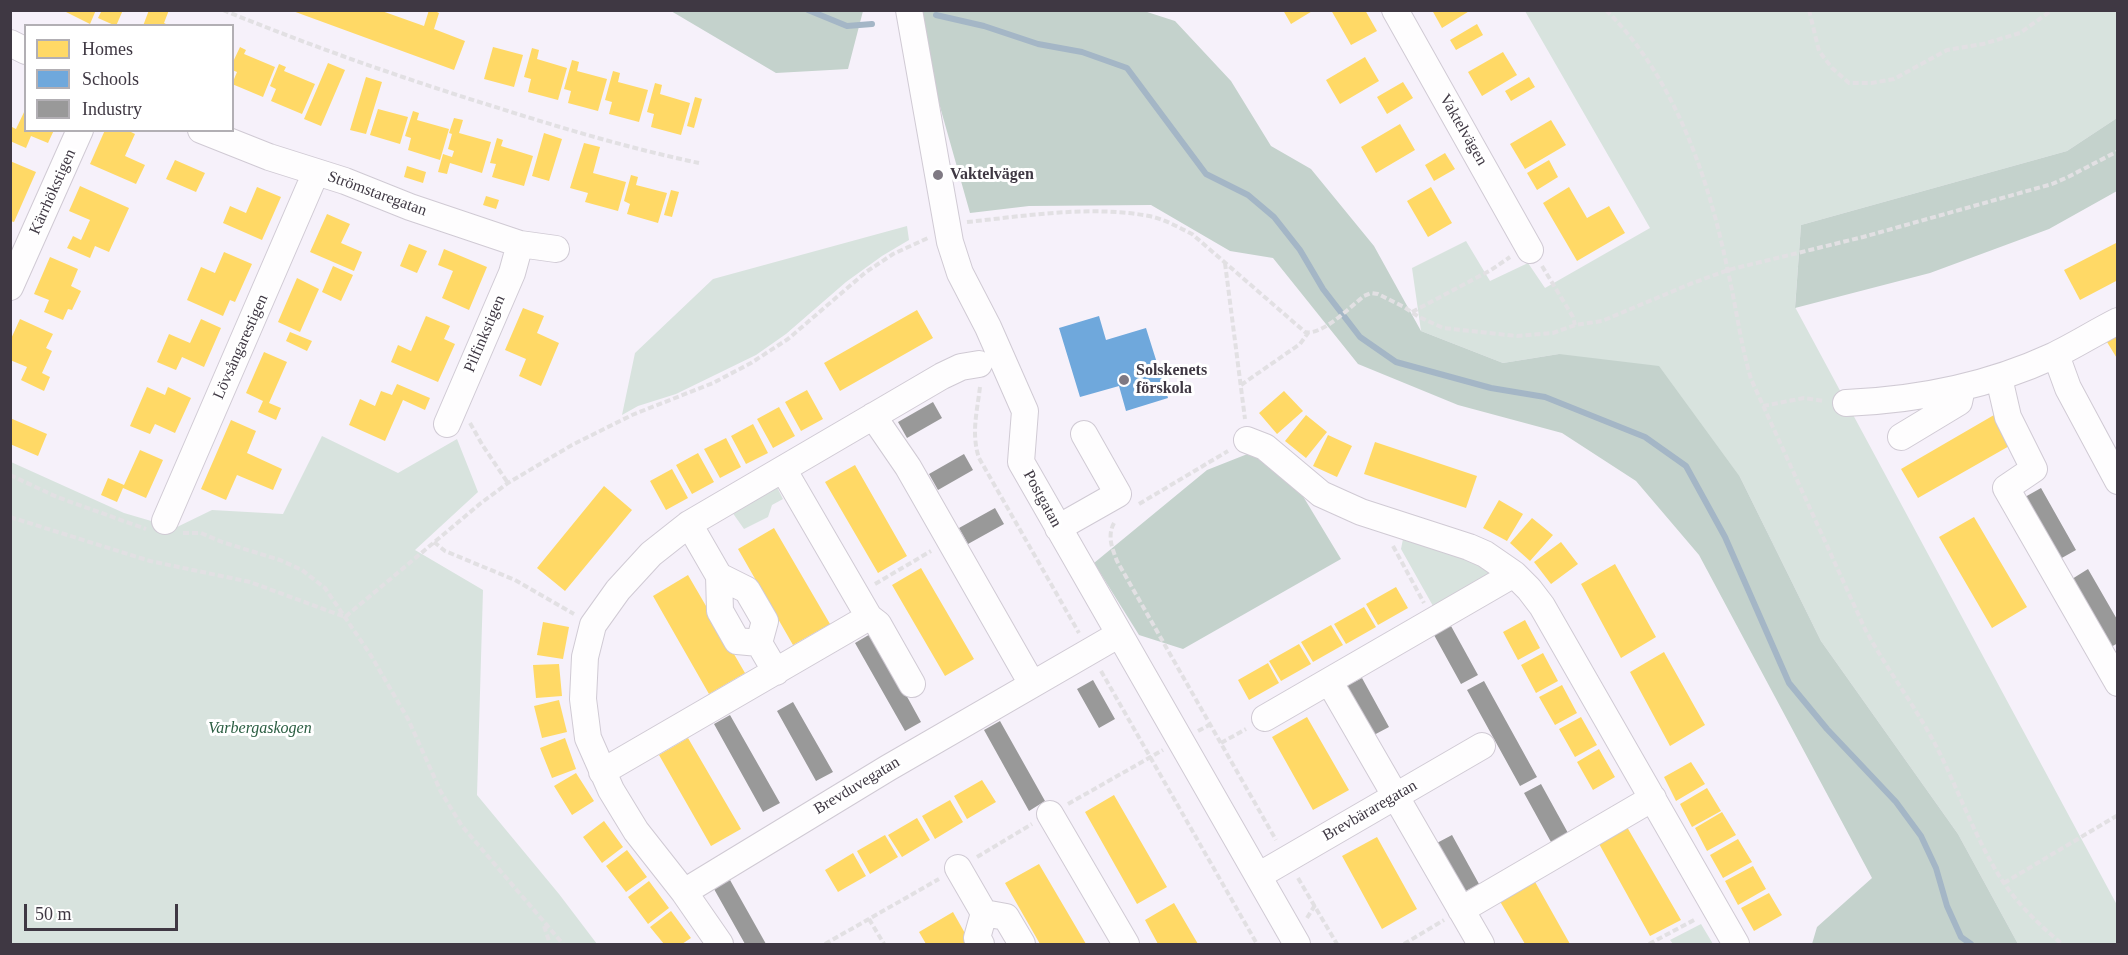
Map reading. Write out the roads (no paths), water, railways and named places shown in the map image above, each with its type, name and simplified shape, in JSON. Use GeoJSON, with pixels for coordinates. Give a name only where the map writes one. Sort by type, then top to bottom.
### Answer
{"type":"FeatureCollection","features":[{"type":"Feature","properties":{"kind":"street","name":"Postgatan"},"geometry":{"type":"LineString","coordinates":[[909,10],[947,227],[960,273],[988,327],[1025,411],[1021,462],[1297,945]]}},
{"type":"Feature","properties":{"kind":"street","name":"Vaktelvägen"},"geometry":{"type":"LineString","coordinates":[[1395,10],[1530,250]]}},
{"type":"Feature","properties":{"kind":"street"},"geometry":{"type":"LineString","coordinates":[[10,44],[24,50]]}},
{"type":"Feature","properties":{"kind":"street","name":"Kärrhökstigen"},"geometry":{"type":"LineString","coordinates":[[10,287],[79,132]]}},
{"type":"Feature","properties":{"kind":"street","name":"Strömstaregatan"},"geometry":{"type":"LineString","coordinates":[[206,132],[269,157],[345,181],[410,207],[520,244],[556,249]]}},
{"type":"Feature","properties":{"kind":"street","name":"Lövsångarestigen"},"geometry":{"type":"LineString","coordinates":[[164,528],[316,172]]}},
{"type":"Feature","properties":{"kind":"street","name":"Pilfinkstigen"},"geometry":{"type":"LineString","coordinates":[[447,424],[512,273],[520,244]]}},
{"type":"Feature","properties":{"kind":"street"},"geometry":{"type":"LineString","coordinates":[[1846,403],[1921,397],[2000,378],[2056,355],[2118,321]]}},
{"type":"Feature","properties":{"kind":"street"},"geometry":{"type":"LineString","coordinates":[[2056,355],[2068,388],[2118,481]]}},
{"type":"Feature","properties":{"kind":"street"},"geometry":{"type":"LineString","coordinates":[[720,945],[684,892],[636,831],[611,790],[588,738],[583,699],[585,657],[593,625],[624,583],[651,554],[689,524],[942,376],[961,367],[978,364]]}},
{"type":"Feature","properties":{"kind":"street"},"geometry":{"type":"LineString","coordinates":[[2000,378],[2008,417],[2034,469],[2006,488],[2118,683]]}},
{"type":"Feature","properties":{"kind":"street"},"geometry":{"type":"LineString","coordinates":[[1901,437],[1959,402],[1962,388]]}},
{"type":"Feature","properties":{"kind":"street"},"geometry":{"type":"LineString","coordinates":[[873,416],[908,467],[1032,684]]}},
{"type":"Feature","properties":{"kind":"street"},"geometry":{"type":"LineString","coordinates":[[1058,528],[1118,494],[1084,434]]}},
{"type":"Feature","properties":{"kind":"street"},"geometry":{"type":"LineString","coordinates":[[1247,440],[1265,447],[1321,494],[1378,517],[1469,547],[1514,574],[1529,589],[1542,606],[1736,945]]}},
{"type":"Feature","properties":{"kind":"street"},"geometry":{"type":"LineString","coordinates":[[783,469],[863,606],[878,624],[912,684]]}},
{"type":"Feature","properties":{"kind":"street"},"geometry":{"type":"LineString","coordinates":[[689,524],[720,576],[720,611],[737,640],[759,643]]}},
{"type":"Feature","properties":{"kind":"street"},"geometry":{"type":"LineString","coordinates":[[1265,718],[1514,574]]}},
{"type":"Feature","properties":{"kind":"street"},"geometry":{"type":"LineString","coordinates":[[720,576],[747,590],[765,621],[759,643],[776,672]]}},
{"type":"Feature","properties":{"kind":"street"},"geometry":{"type":"LineString","coordinates":[[602,772],[776,672],[863,606]]}},
{"type":"Feature","properties":{"kind":"street","name":"Brevduvegatan"},"geometry":{"type":"LineString","coordinates":[[684,892],[863,782],[1118,635]]}},
{"type":"Feature","properties":{"kind":"street"},"geometry":{"type":"LineString","coordinates":[[1329,681],[1481,945]]}},
{"type":"Feature","properties":{"kind":"street","name":"Brevbäraregatan"},"geometry":{"type":"LineString","coordinates":[[1258,876],[1482,746]]}},
{"type":"Feature","properties":{"kind":"street"},"geometry":{"type":"LineString","coordinates":[[1461,910],[1653,798]]}},
{"type":"Feature","properties":{"kind":"street"},"geometry":{"type":"LineString","coordinates":[[1050,814],[1126,945]]}},
{"type":"Feature","properties":{"kind":"street"},"geometry":{"type":"LineString","coordinates":[[958,868],[984,914],[977,938],[981,945]]}},
{"type":"Feature","properties":{"kind":"street"},"geometry":{"type":"LineString","coordinates":[[984,914],[1006,917],[1022,945]]}},
{"type":"Feature","properties":{"kind":"waterway"},"geometry":{"type":"LineString","coordinates":[[808,10],[847,26],[872,24]]}},
{"type":"Feature","properties":{"kind":"waterway"},"geometry":{"type":"LineString","coordinates":[[936,15],[984,26],[1038,44],[1082,52],[1127,68],[1206,174],[1248,195],[1274,217],[1300,250],[1323,289],[1360,337],[1396,362],[1491,388],[1545,397],[1645,437],[1686,466],[1725,537],[1789,683],[1827,729],[1896,802],[1921,836],[1936,868],[1947,906],[1961,937],[1971,944]]}},
{"type":"Feature","properties":{"kind":"place","name":"Vaktelvägen"},"geometry":{"type":"Point","coordinates":[938,175]}},
{"type":"Feature","properties":{"kind":"place","name":"Solskenets förskola"},"geometry":{"type":"Point","coordinates":[1124,380]}},
{"type":"Feature","properties":{"kind":"park label","name":"Varbergaskogen"},"geometry":{"type":"Point","coordinates":[260,729]}}]}
